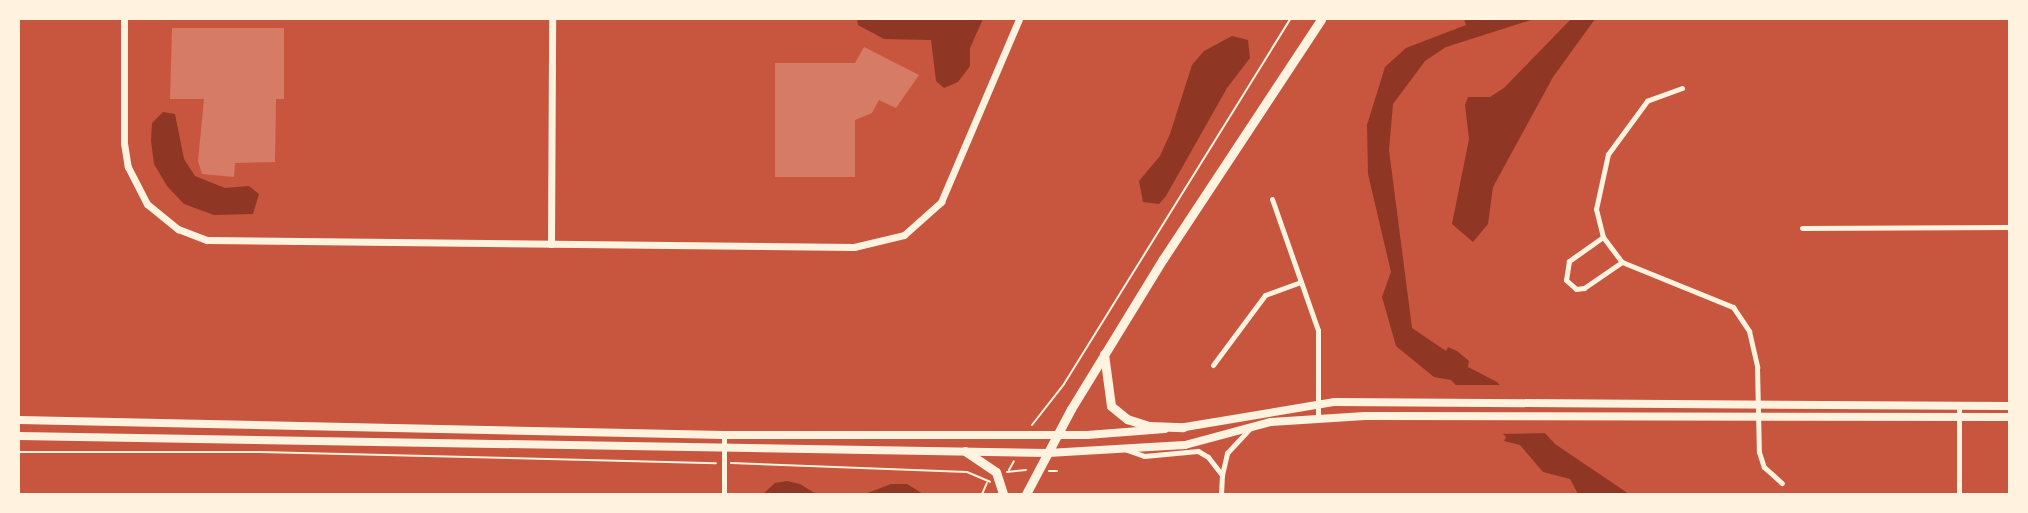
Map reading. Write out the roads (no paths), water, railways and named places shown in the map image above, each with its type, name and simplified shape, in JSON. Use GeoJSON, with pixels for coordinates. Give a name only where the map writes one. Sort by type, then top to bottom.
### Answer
{"type":"FeatureCollection","features":[{"type":"Feature","properties":{"kind":"main road"},"geometry":{"type":"LineString","coordinates":[[1026,494],[1104,353],[1321,19]]}},
{"type":"Feature","properties":{"kind":"main road"},"geometry":{"type":"LineString","coordinates":[[1104,353],[1111,406],[1127,419],[1149,426],[1183,427]]}},
{"type":"Feature","properties":{"kind":"main road"},"geometry":{"type":"LineString","coordinates":[[19,420],[724,435],[1057,435],[1183,427],[1319,403],[1530,401],[2009,406]]}},
{"type":"Feature","properties":{"kind":"main road"},"geometry":{"type":"LineString","coordinates":[[19,436],[320,438],[724,449],[1048,453],[1127,450],[1194,444],[1254,426],[1318,418],[1464,414],[2009,417]]}},
{"type":"Feature","properties":{"kind":"main road"},"geometry":{"type":"LineString","coordinates":[[965,451],[996,472],[1003,494]]}},
{"type":"Feature","properties":{"kind":"street"},"geometry":{"type":"LineString","coordinates":[[124,19],[124,143],[128,167],[147,204],[178,229],[227,242],[854,247],[904,235],[933,213],[957,173],[1019,19]]}},
{"type":"Feature","properties":{"kind":"street"},"geometry":{"type":"LineString","coordinates":[[551,244],[552,19]]}},
{"type":"Feature","properties":{"kind":"street"},"geometry":{"type":"LineString","coordinates":[[1682,88],[1647,101],[1608,154],[1598,182],[1596,209],[1602,237],[1622,262],[1733,307],[1749,331],[1758,367],[1757,402],[1764,467],[1782,483]]}},
{"type":"Feature","properties":{"kind":"street"},"geometry":{"type":"LineString","coordinates":[[1272,199],[1320,336],[1318,418]]}},
{"type":"Feature","properties":{"kind":"street"},"geometry":{"type":"LineString","coordinates":[[1802,228],[2009,227]]}},
{"type":"Feature","properties":{"kind":"street"},"geometry":{"type":"LineString","coordinates":[[1602,237],[1569,261],[1566,280],[1571,286],[1584,288],[1622,262]]}},
{"type":"Feature","properties":{"kind":"street"},"geometry":{"type":"LineString","coordinates":[[1213,365],[1265,295],[1300,282]]}},
{"type":"Feature","properties":{"kind":"street"},"geometry":{"type":"LineString","coordinates":[[1959,404],[1959,494]]}},
{"type":"Feature","properties":{"kind":"street"},"geometry":{"type":"LineString","coordinates":[[1221,494],[1226,453],[1254,426]]}},
{"type":"Feature","properties":{"kind":"street"},"geometry":{"type":"LineString","coordinates":[[724,435],[724,494]]}},
{"type":"Feature","properties":{"kind":"street"},"geometry":{"type":"LineString","coordinates":[[1127,450],[1144,456],[1198,451],[1208,457],[1222,476]]}}]}
